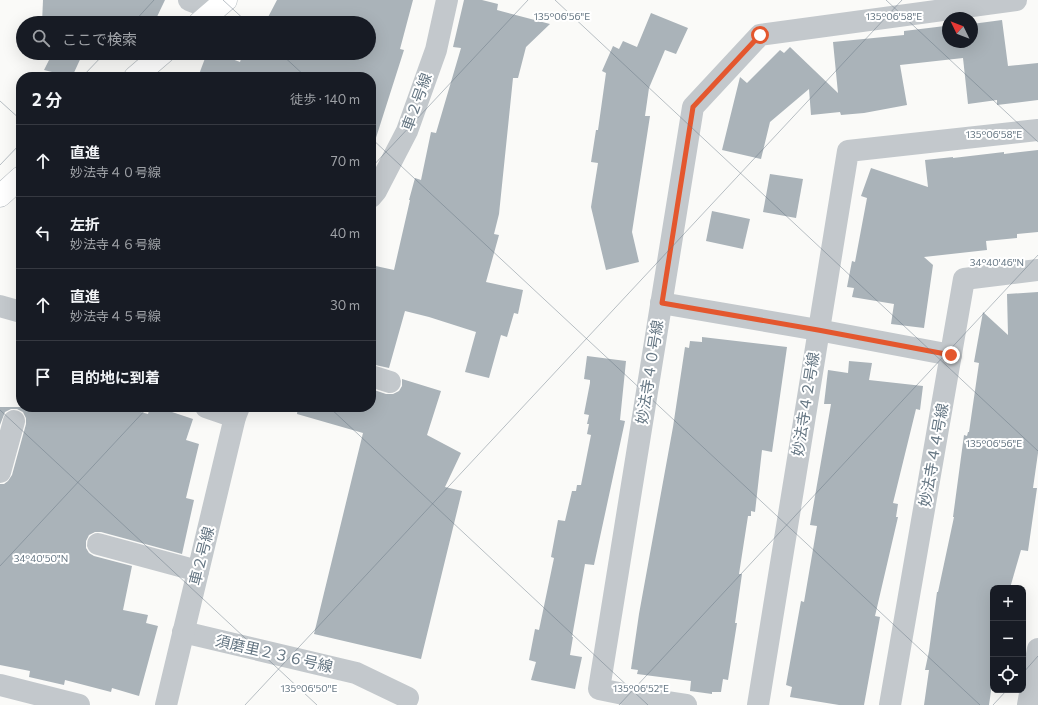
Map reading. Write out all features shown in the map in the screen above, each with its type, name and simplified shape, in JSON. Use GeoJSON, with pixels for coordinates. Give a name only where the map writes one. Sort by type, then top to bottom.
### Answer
{"type":"FeatureCollection","features":[{"type":"Feature","properties":{"kind":"street"},"geometry":{"type":"LineString","coordinates":[[189,0],[213,11]]}},
{"type":"Feature","properties":{"kind":"street","name":"車２号線"},"geometry":{"type":"LineString","coordinates":[[376,191],[377,176],[407,131],[434,57],[447,0]]}},
{"type":"Feature","properties":{"kind":"street","name":"妙法寺４０号線"},"geometry":{"type":"LineString","coordinates":[[686,705],[653,702],[599,688],[693,107],[760,35],[1016,0]]}},
{"type":"Feature","properties":{"kind":"street"},"geometry":{"type":"LineString","coordinates":[[141,72],[155,60]]}},
{"type":"Feature","properties":{"kind":"street","name":"妙法寺４２号線"},"geometry":{"type":"LineString","coordinates":[[758,705],[848,151],[1038,130]]}},
{"type":"Feature","properties":{"kind":"street"},"geometry":{"type":"LineString","coordinates":[[0,196],[16,182]]}},
{"type":"Feature","properties":{"kind":"street","name":"妙法寺４４号線"},"geometry":{"type":"LineString","coordinates":[[890,705],[964,279],[1038,270]]}},
{"type":"Feature","properties":{"kind":"street"},"geometry":{"type":"LineString","coordinates":[[662,303],[951,355]]}},
{"type":"Feature","properties":{"kind":"street"},"geometry":{"type":"LineString","coordinates":[[0,306],[16,311]]}},
{"type":"Feature","properties":{"kind":"street","name":"車２号線"},"geometry":{"type":"LineString","coordinates":[[166,705],[237,412]]}},
{"type":"Feature","properties":{"kind":"street"},"geometry":{"type":"LineString","coordinates":[[0,472],[14,421]]}},
{"type":"Feature","properties":{"kind":"street"},"geometry":{"type":"LineString","coordinates":[[98,544],[198,572]]}},
{"type":"Feature","properties":{"kind":"street","name":"須磨里２３６号線"},"geometry":{"type":"LineString","coordinates":[[183,632],[356,673],[408,698]]}},
{"type":"Feature","properties":{"kind":"street"},"geometry":{"type":"LineString","coordinates":[[1028,705],[1038,649]]}},
{"type":"Feature","properties":{"kind":"street"},"geometry":{"type":"LineString","coordinates":[[0,685],[79,705]]}},
{"type":"Feature","properties":{"kind":"building"},"geometry":{"type":"Polygon","coordinates":[[[43,0],[165,0],[157,16],[42,16],[43,0]]]}},
{"type":"Feature","properties":{"kind":"building"},"geometry":{"type":"Polygon","coordinates":[[[277,0],[413,0],[400,49],[404,50],[376,138],[376,72],[200,72],[204,60],[235,60],[240,62],[241,60],[376,60],[376,16],[269,16],[277,0]]]}},
{"type":"Feature","properties":{"kind":"building"},"geometry":{"type":"Polygon","coordinates":[[[464,0],[482,0],[498,4],[497,10],[550,24],[526,47],[518,78],[513,78],[499,214],[494,234],[499,235],[486,282],[523,290],[518,314],[514,313],[507,337],[501,335],[489,378],[465,372],[476,332],[405,311],[389,368],[376,365],[376,266],[394,270],[415,178],[421,180],[431,132],[436,133],[461,48],[453,47],[464,0]]]}},
{"type":"Feature","properties":{"kind":"building"},"geometry":{"type":"Polygon","coordinates":[[[651,13],[688,28],[676,54],[665,50],[649,88],[645,116],[650,116],[632,232],[639,262],[606,270],[591,207],[598,163],[591,162],[596,130],[598,130],[606,73],[602,71],[613,46],[619,49],[623,41],[637,47],[651,13]]]}},
{"type":"Feature","properties":{"kind":"building"},"geometry":{"type":"Polygon","coordinates":[[[1002,20],[1008,66],[1038,63],[1038,100],[997,105],[997,100],[968,104],[963,58],[900,65],[907,105],[864,113],[841,115],[840,112],[811,115],[809,89],[770,122],[761,159],[722,150],[740,77],[747,83],[780,50],[784,53],[790,47],[838,93],[833,42],[904,35],[904,31],[942,26],[942,48],[978,48],[978,23],[1002,20]]]}},
{"type":"Feature","properties":{"kind":"building"},"geometry":{"type":"Polygon","coordinates":[[[49,60],[80,60],[74,72],[52,72],[44,70],[49,60]]]}},
{"type":"Feature","properties":{"kind":"building"},"geometry":{"type":"Polygon","coordinates":[[[1038,150],[1038,232],[1017,234],[1017,238],[986,241],[987,250],[924,257],[933,265],[924,328],[891,324],[894,304],[852,297],[854,288],[847,287],[852,261],[855,262],[867,198],[861,196],[871,168],[928,187],[925,160],[1038,150]]]}},
{"type":"Feature","properties":{"kind":"building"},"geometry":{"type":"Polygon","coordinates":[[[770,174],[803,179],[796,218],[763,212],[770,174]]]}},
{"type":"Feature","properties":{"kind":"building"},"geometry":{"type":"Polygon","coordinates":[[[712,211],[750,219],[743,249],[706,241],[712,211]]]}},
{"type":"Feature","properties":{"kind":"building"},"geometry":{"type":"Polygon","coordinates":[[[1038,292],[1038,453],[1033,488],[1037,488],[1028,551],[1021,550],[1011,585],[990,585],[991,693],[989,705],[924,705],[929,670],[925,670],[937,592],[954,517],[964,435],[967,436],[969,432],[979,363],[974,362],[983,312],[1008,335],[1007,294],[1038,292]]]}},
{"type":"Feature","properties":{"kind":"building"},"geometry":{"type":"Polygon","coordinates":[[[702,337],[787,347],[772,452],[762,450],[755,512],[751,511],[751,516],[748,516],[739,574],[742,574],[735,623],[737,623],[728,680],[723,679],[721,692],[712,692],[712,694],[690,691],[691,681],[637,674],[638,670],[631,669],[639,614],[673,427],[685,347],[689,348],[690,341],[702,342],[702,337]]]}},
{"type":"Feature","properties":{"kind":"building"},"geometry":{"type":"Polygon","coordinates":[[[587,356],[626,361],[620,420],[625,421],[594,565],[585,564],[570,655],[582,657],[575,689],[531,680],[536,662],[529,660],[535,629],[539,630],[554,558],[551,557],[558,520],[565,521],[572,491],[576,491],[577,485],[581,485],[591,435],[587,434],[589,415],[584,414],[590,383],[590,380],[584,379],[587,356]]]}},
{"type":"Feature","properties":{"kind":"building"},"geometry":{"type":"Polygon","coordinates":[[[849,361],[872,363],[869,380],[923,386],[920,410],[916,409],[893,503],[898,504],[896,517],[898,517],[875,616],[880,617],[864,705],[839,705],[790,697],[792,687],[786,685],[801,601],[804,602],[817,526],[810,525],[831,404],[824,404],[828,370],[848,373],[849,361]]]}},
{"type":"Feature","properties":{"kind":"building"},"geometry":{"type":"Polygon","coordinates":[[[402,379],[441,391],[427,435],[461,453],[445,487],[462,491],[421,659],[314,634],[363,433],[297,414],[297,412],[376,412],[376,391],[386,394],[393,394],[399,391],[402,386],[402,379]]]}},
{"type":"Feature","properties":{"kind":"building"},"geometry":{"type":"Polygon","coordinates":[[[0,407],[16,407],[16,409],[11,409],[5,412],[0,425],[0,407]]]}},
{"type":"Feature","properties":{"kind":"building"},"geometry":{"type":"Polygon","coordinates":[[[23,412],[141,412],[148,414],[149,412],[172,412],[193,419],[186,440],[199,444],[186,498],[194,500],[182,554],[101,532],[95,532],[89,535],[86,541],[86,548],[89,553],[94,556],[132,566],[123,610],[148,615],[146,623],[158,626],[139,696],[112,688],[111,692],[65,680],[64,685],[29,677],[30,671],[0,665],[0,484],[4,484],[8,481],[12,475],[26,424],[26,418],[23,412]]]}},
{"type":"Feature","properties":{"kind":"route"},"geometry":{"type":"LineString","coordinates":[[760,35],[693,107],[662,303],[951,355]]}}]}
